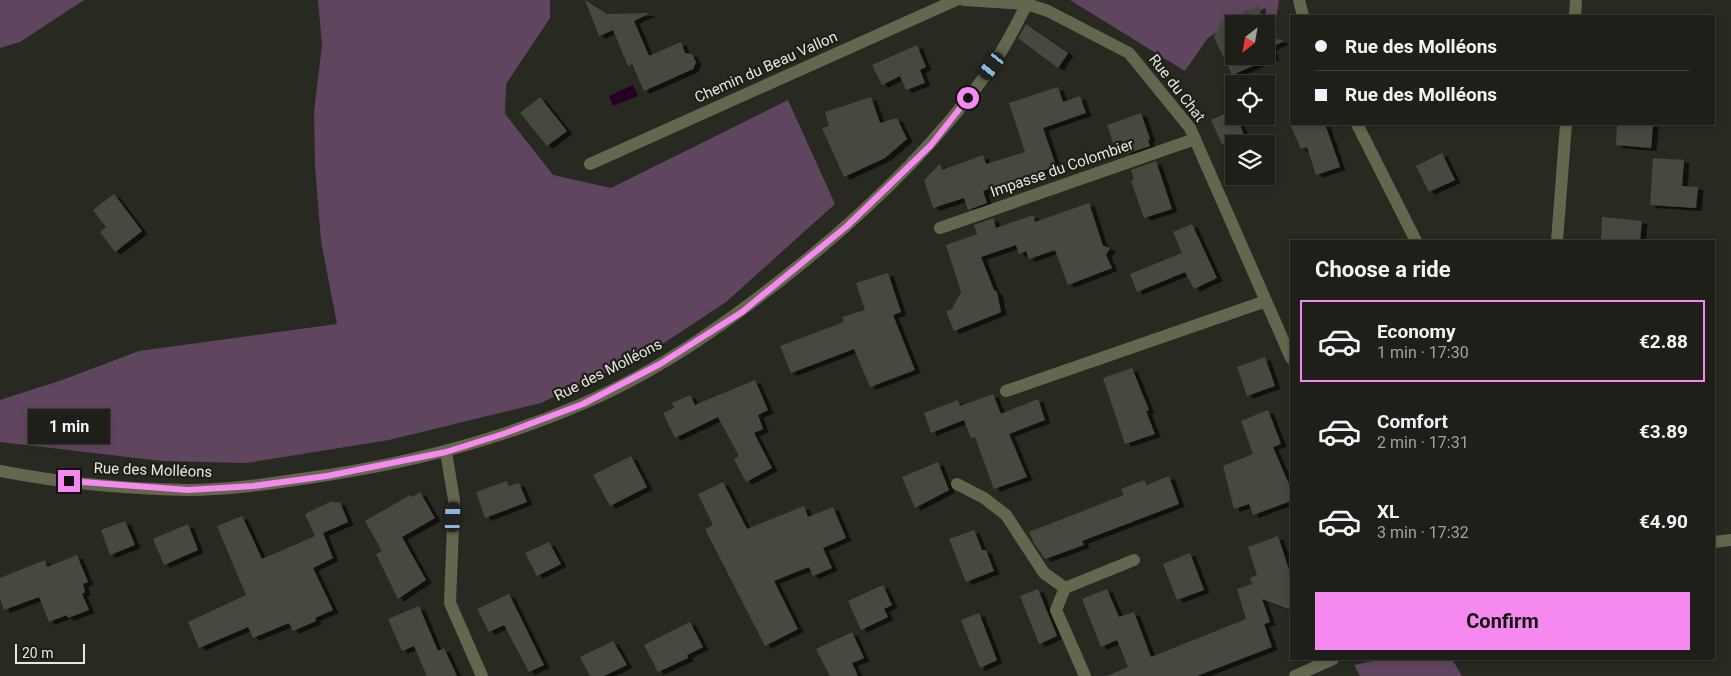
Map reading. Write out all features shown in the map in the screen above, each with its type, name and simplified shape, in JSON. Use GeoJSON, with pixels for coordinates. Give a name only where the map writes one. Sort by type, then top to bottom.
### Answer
{"type":"FeatureCollection","features":[{"type":"Feature","properties":{"kind":"street","name":"Chemin du Beau Vallon"},"geometry":{"type":"LineString","coordinates":[[590,164],[956,0]]}},
{"type":"Feature","properties":{"kind":"street"},"geometry":{"type":"LineString","coordinates":[[964,0],[1028,2]]}},
{"type":"Feature","properties":{"kind":"street"},"geometry":{"type":"LineString","coordinates":[[1299,0],[1303,15]]}},
{"type":"Feature","properties":{"kind":"street"},"geometry":{"type":"LineString","coordinates":[[1575,15],[1576,0]]}},
{"type":"Feature","properties":{"kind":"street","name":"Rue du Chat"},"geometry":{"type":"LineString","coordinates":[[1028,2],[1129,54],[1190,128],[1290,356]]}},
{"type":"Feature","properties":{"kind":"street","name":"Rue des Molléons"},"geometry":{"type":"LineString","coordinates":[[0,470],[87,484],[188,490],[253,486],[327,476],[446,452],[503,434],[583,404],[660,364],[742,312],[847,226],[931,145],[992,66],[1028,2]]}},
{"type":"Feature","properties":{"kind":"street"},"geometry":{"type":"LineString","coordinates":[[1358,125],[1415,240]]}},
{"type":"Feature","properties":{"kind":"street"},"geometry":{"type":"LineString","coordinates":[[1557,240],[1566,125]]}},
{"type":"Feature","properties":{"kind":"street","name":"Impasse du Colombier"},"geometry":{"type":"LineString","coordinates":[[940,228],[1195,139]]}},
{"type":"Feature","properties":{"kind":"street"},"geometry":{"type":"LineString","coordinates":[[1006,391],[1266,301]]}},
{"type":"Feature","properties":{"kind":"street"},"geometry":{"type":"LineString","coordinates":[[446,452],[454,500],[450,603],[482,676]]}},
{"type":"Feature","properties":{"kind":"street"},"geometry":{"type":"LineString","coordinates":[[957,484],[984,498],[1006,516],[1044,573],[1066,588]]}},
{"type":"Feature","properties":{"kind":"street"},"geometry":{"type":"LineString","coordinates":[[1715,542],[1731,540]]}},
{"type":"Feature","properties":{"kind":"street"},"geometry":{"type":"LineString","coordinates":[[1085,676],[1056,610],[1066,588],[1134,560]]}},
{"type":"Feature","properties":{"kind":"street"},"geometry":{"type":"LineString","coordinates":[[1295,676],[1331,660]]}},
{"type":"Feature","properties":{"kind":"shaded area"},"geometry":{"type":"Polygon","coordinates":[[[0,0],[84,0],[20,42],[0,48],[0,0]]]}},
{"type":"Feature","properties":{"kind":"shaded area"},"geometry":{"type":"Polygon","coordinates":[[[318,0],[550,0],[550,18],[506,84],[505,114],[553,175],[611,188],[788,100],[835,204],[726,302],[655,349],[541,403],[389,440],[246,463],[162,461],[0,442],[0,400],[62,380],[139,351],[337,324],[321,241],[315,166],[314,112],[322,45],[318,0]]]}},
{"type":"Feature","properties":{"kind":"shaded area"},"geometry":{"type":"Polygon","coordinates":[[[1070,0],[1279,0],[1275,24],[1275,15],[1257,15],[1247,10],[1240,15],[1225,15],[1225,26],[1207,39],[1185,71],[1070,0]]]}},
{"type":"Feature","properties":{"kind":"shaded area"},"geometry":{"type":"Polygon","coordinates":[[[633,85],[638,96],[613,106],[609,96],[633,85]]]}},
{"type":"Feature","properties":{"kind":"shaded area"},"geometry":{"type":"Polygon","coordinates":[[[1377,660],[1453,660],[1462,676],[1360,676],[1354,665],[1377,660]]]}},
{"type":"Feature","properties":{"kind":"building"},"geometry":{"type":"Polygon","coordinates":[[[585,0],[607,14],[650,13],[634,21],[649,56],[681,42],[685,53],[692,54],[696,62],[693,69],[644,91],[632,64],[628,66],[613,30],[599,36],[585,0]]]}},
{"type":"Feature","properties":{"kind":"building"},"geometry":{"type":"Polygon","coordinates":[[[1260,5],[1261,15],[1238,15],[1260,5]]]}},
{"type":"Feature","properties":{"kind":"building"},"geometry":{"type":"Polygon","coordinates":[[[1225,21],[1225,60],[1214,37],[1220,23],[1225,21]]]}},
{"type":"Feature","properties":{"kind":"building"},"geometry":{"type":"Polygon","coordinates":[[[1026,24],[1068,53],[1058,68],[1018,38],[1026,24]]]}},
{"type":"Feature","properties":{"kind":"building"},"geometry":{"type":"Polygon","coordinates":[[[1275,38],[1284,41],[1275,46],[1275,38]]]}},
{"type":"Feature","properties":{"kind":"building"},"geometry":{"type":"Polygon","coordinates":[[[917,45],[926,67],[920,70],[925,83],[906,90],[900,76],[882,85],[872,65],[917,45]]]}},
{"type":"Feature","properties":{"kind":"building"},"geometry":{"type":"Polygon","coordinates":[[[1227,65],[1255,65],[1232,75],[1227,65]]]}},
{"type":"Feature","properties":{"kind":"building"},"geometry":{"type":"Polygon","coordinates":[[[1058,87],[1063,102],[1080,96],[1086,113],[1043,128],[1056,166],[983,191],[987,203],[968,210],[964,198],[933,208],[924,180],[940,164],[942,170],[983,155],[986,164],[1025,152],[1009,103],[1058,87]]]}},
{"type":"Feature","properties":{"kind":"building"},"geometry":{"type":"Polygon","coordinates":[[[540,97],[567,131],[547,146],[520,113],[540,97]]]}},
{"type":"Feature","properties":{"kind":"building"},"geometry":{"type":"Polygon","coordinates":[[[871,97],[880,123],[897,118],[907,139],[885,158],[844,177],[822,128],[829,126],[825,112],[871,97]]]}},
{"type":"Feature","properties":{"kind":"building"},"geometry":{"type":"Polygon","coordinates":[[[1141,113],[1150,139],[1148,140],[1150,146],[1126,154],[1121,140],[1113,143],[1107,125],[1141,113]]]}},
{"type":"Feature","properties":{"kind":"building"},"geometry":{"type":"Polygon","coordinates":[[[1225,114],[1225,125],[1240,125],[1244,135],[1225,135],[1225,144],[1222,144],[1211,120],[1225,114]]]}},
{"type":"Feature","properties":{"kind":"building"},"geometry":{"type":"Polygon","coordinates":[[[1290,125],[1325,125],[1340,167],[1316,175],[1307,147],[1301,149],[1290,125]]]}},
{"type":"Feature","properties":{"kind":"building"},"geometry":{"type":"Polygon","coordinates":[[[1617,125],[1653,125],[1651,148],[1616,145],[1617,125]]]}},
{"type":"Feature","properties":{"kind":"building"},"geometry":{"type":"Polygon","coordinates":[[[1442,153],[1455,180],[1429,192],[1416,166],[1442,153]]]}},
{"type":"Feature","properties":{"kind":"building"},"geometry":{"type":"Polygon","coordinates":[[[1653,158],[1684,160],[1682,186],[1698,187],[1696,208],[1650,205],[1653,158]]]}},
{"type":"Feature","properties":{"kind":"building"},"geometry":{"type":"Polygon","coordinates":[[[1156,161],[1172,209],[1144,218],[1131,181],[1134,180],[1131,170],[1156,161]]]}},
{"type":"Feature","properties":{"kind":"building"},"geometry":{"type":"Polygon","coordinates":[[[114,194],[142,231],[115,252],[100,232],[106,227],[93,210],[114,194]]]}},
{"type":"Feature","properties":{"kind":"building"},"geometry":{"type":"Polygon","coordinates":[[[1089,203],[1103,246],[1110,248],[1106,255],[1112,268],[1068,285],[1055,250],[1029,259],[1026,251],[1019,254],[1016,245],[981,257],[994,290],[997,292],[1001,312],[954,331],[946,311],[952,309],[961,292],[946,245],[977,234],[974,225],[993,218],[996,228],[1033,215],[1035,222],[1089,203]]]}},
{"type":"Feature","properties":{"kind":"building"},"geometry":{"type":"Polygon","coordinates":[[[1602,217],[1642,221],[1640,240],[1601,240],[1602,217]]]}},
{"type":"Feature","properties":{"kind":"building"},"geometry":{"type":"Polygon","coordinates":[[[1192,224],[1217,278],[1194,289],[1185,272],[1137,292],[1130,274],[1182,253],[1173,232],[1192,224]]]}},
{"type":"Feature","properties":{"kind":"building"},"geometry":{"type":"Polygon","coordinates":[[[888,273],[901,312],[893,315],[915,370],[870,387],[854,349],[791,373],[780,346],[844,322],[842,317],[865,310],[856,283],[888,273]]]}},
{"type":"Feature","properties":{"kind":"building"},"geometry":{"type":"Polygon","coordinates":[[[1265,357],[1275,386],[1247,396],[1237,367],[1265,357]]]}},
{"type":"Feature","properties":{"kind":"building"},"geometry":{"type":"Polygon","coordinates":[[[1132,368],[1149,410],[1146,411],[1155,434],[1125,444],[1103,378],[1132,368]]]}},
{"type":"Feature","properties":{"kind":"building"},"geometry":{"type":"Polygon","coordinates":[[[755,380],[768,410],[758,415],[763,429],[754,433],[772,468],[746,482],[734,459],[739,456],[718,417],[675,438],[663,413],[674,408],[672,403],[690,395],[695,405],[755,380]]]}},
{"type":"Feature","properties":{"kind":"building"},"geometry":{"type":"Polygon","coordinates":[[[993,394],[1001,414],[1038,399],[1045,420],[1009,434],[1027,477],[994,489],[975,437],[971,438],[964,420],[931,433],[924,413],[958,400],[960,406],[993,394]]]}},
{"type":"Feature","properties":{"kind":"building"},"geometry":{"type":"Polygon","coordinates":[[[1268,410],[1281,444],[1273,447],[1290,487],[1290,501],[1253,515],[1249,504],[1234,509],[1223,466],[1253,454],[1241,421],[1268,410]]]}},
{"type":"Feature","properties":{"kind":"building"},"geometry":{"type":"Polygon","coordinates":[[[631,456],[647,487],[610,506],[593,475],[631,456]]]}},
{"type":"Feature","properties":{"kind":"building"},"geometry":{"type":"Polygon","coordinates":[[[938,462],[949,490],[915,508],[902,477],[938,462]]]}},
{"type":"Feature","properties":{"kind":"building"},"geometry":{"type":"Polygon","coordinates":[[[1169,476],[1179,504],[1082,541],[1084,545],[1045,559],[1029,532],[1124,495],[1121,489],[1144,480],[1147,485],[1169,476]]]}},
{"type":"Feature","properties":{"kind":"building"},"geometry":{"type":"Polygon","coordinates":[[[507,481],[508,486],[519,483],[527,502],[485,518],[476,492],[507,481]]]}},
{"type":"Feature","properties":{"kind":"building"},"geometry":{"type":"Polygon","coordinates":[[[723,482],[747,529],[804,506],[808,517],[833,507],[846,538],[823,548],[832,568],[813,576],[809,567],[774,581],[798,629],[765,646],[705,529],[713,525],[698,494],[723,482]]]}},
{"type":"Feature","properties":{"kind":"building"},"geometry":{"type":"Polygon","coordinates":[[[420,492],[435,518],[402,537],[426,580],[398,599],[376,554],[382,551],[365,521],[410,495],[412,497],[420,492]]]}},
{"type":"Feature","properties":{"kind":"building"},"geometry":{"type":"Polygon","coordinates":[[[332,501],[334,503],[340,502],[348,522],[323,533],[333,558],[313,568],[333,610],[315,618],[316,621],[293,631],[289,623],[253,638],[248,627],[199,648],[188,622],[246,595],[217,526],[242,516],[262,559],[315,536],[305,514],[332,501]]]}},
{"type":"Feature","properties":{"kind":"building"},"geometry":{"type":"Polygon","coordinates":[[[125,521],[135,545],[110,555],[101,530],[125,521]]]}},
{"type":"Feature","properties":{"kind":"building"},"geometry":{"type":"Polygon","coordinates":[[[188,524],[198,550],[164,565],[153,539],[188,524]]]}},
{"type":"Feature","properties":{"kind":"building"},"geometry":{"type":"Polygon","coordinates":[[[974,530],[982,550],[986,550],[994,571],[966,582],[949,539],[974,530]]]}},
{"type":"Feature","properties":{"kind":"building"},"geometry":{"type":"Polygon","coordinates":[[[1278,536],[1290,573],[1290,610],[1262,599],[1270,622],[1264,624],[1272,647],[1197,676],[1107,676],[1128,667],[1117,640],[1101,647],[1082,599],[1107,589],[1119,617],[1134,612],[1151,657],[1246,619],[1237,589],[1252,584],[1250,578],[1257,575],[1248,547],[1278,536]]]}},
{"type":"Feature","properties":{"kind":"building"},"geometry":{"type":"Polygon","coordinates":[[[549,542],[561,564],[537,576],[525,553],[549,542]]]}},
{"type":"Feature","properties":{"kind":"building"},"geometry":{"type":"Polygon","coordinates":[[[1190,553],[1204,590],[1177,600],[1163,564],[1190,553]]]}},
{"type":"Feature","properties":{"kind":"building"},"geometry":{"type":"Polygon","coordinates":[[[77,555],[88,582],[83,584],[85,592],[82,594],[89,610],[68,618],[67,615],[49,622],[39,597],[4,610],[0,599],[0,578],[45,560],[47,567],[77,555]]]}},
{"type":"Feature","properties":{"kind":"building"},"geometry":{"type":"Polygon","coordinates":[[[883,585],[892,605],[884,609],[888,617],[861,630],[848,601],[883,585]]]}},
{"type":"Feature","properties":{"kind":"building"},"geometry":{"type":"Polygon","coordinates":[[[1038,589],[1057,636],[1039,644],[1020,596],[1038,589]]]}},
{"type":"Feature","properties":{"kind":"building"},"geometry":{"type":"Polygon","coordinates":[[[509,594],[544,665],[529,672],[504,625],[489,632],[477,609],[509,594]]]}},
{"type":"Feature","properties":{"kind":"building"},"geometry":{"type":"Polygon","coordinates":[[[419,606],[438,651],[444,648],[457,676],[427,676],[414,646],[402,651],[388,619],[419,606]]]}},
{"type":"Feature","properties":{"kind":"building"},"geometry":{"type":"Polygon","coordinates":[[[979,613],[997,660],[980,668],[961,620],[979,613]]]}},
{"type":"Feature","properties":{"kind":"building"},"geometry":{"type":"Polygon","coordinates":[[[690,622],[703,647],[687,655],[688,658],[658,672],[644,645],[690,622]]]}},
{"type":"Feature","properties":{"kind":"building"},"geometry":{"type":"Polygon","coordinates":[[[852,632],[864,658],[852,663],[858,676],[830,676],[816,649],[852,632]]]}},
{"type":"Feature","properties":{"kind":"building"},"geometry":{"type":"Polygon","coordinates":[[[613,641],[627,665],[604,676],[590,676],[580,657],[613,641]]]}},
{"type":"Feature","properties":{"kind":"route"},"geometry":{"type":"LineString","coordinates":[[69,481],[87,484],[188,490],[253,486],[327,476],[446,452],[503,434],[583,404],[660,364],[742,312],[847,226],[931,145],[968,98]]}}]}
